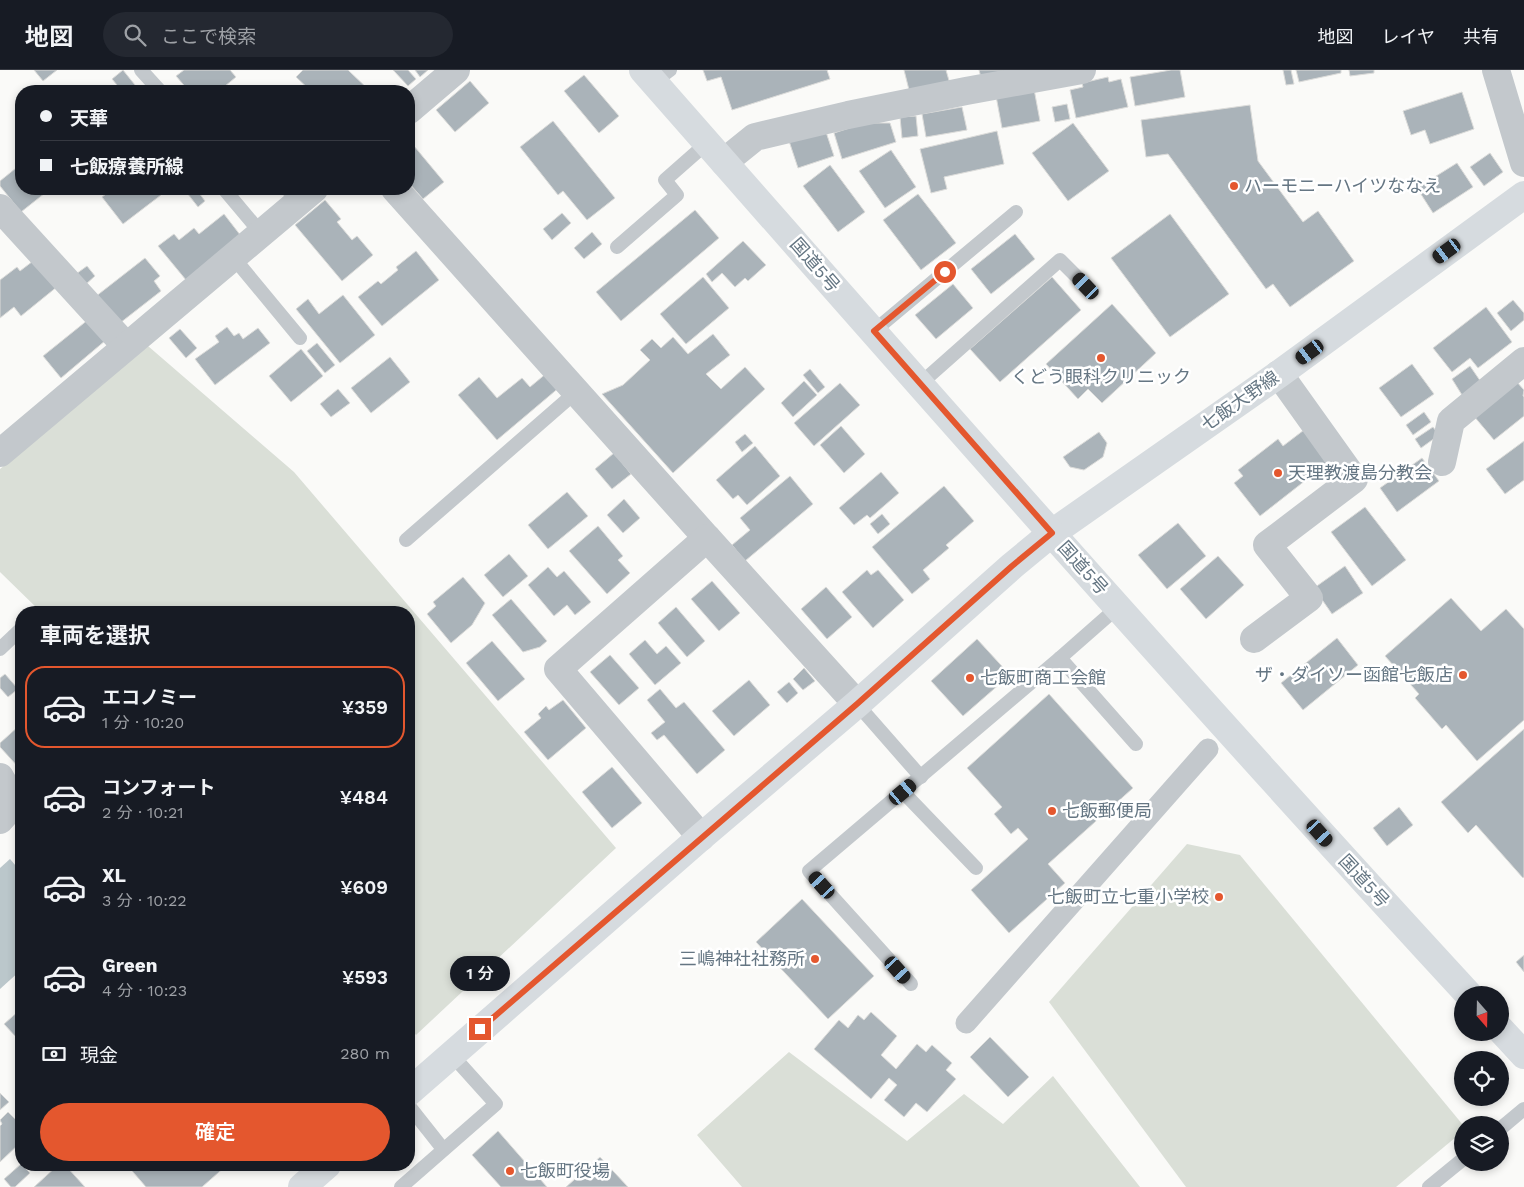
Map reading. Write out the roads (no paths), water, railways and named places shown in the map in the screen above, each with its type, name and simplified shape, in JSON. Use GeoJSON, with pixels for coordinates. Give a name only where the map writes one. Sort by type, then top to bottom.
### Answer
{"type":"FeatureCollection","features":[{"type":"Feature","properties":{"kind":"main road","name":"国道5号"},"geometry":{"type":"LineString","coordinates":[[656,74],[715,152],[1118,607],[1314,826],[1461,986]]}},
{"type":"Feature","properties":{"kind":"main road","name":"七飯大野線"},"geometry":{"type":"LineString","coordinates":[[415,1087],[1052,533],[1279,374],[1524,195]]}},
{"type":"Feature","properties":{"kind":"main road"},"geometry":{"type":"LineString","coordinates":[[1509,1039],[1524,1055]]}},
{"type":"Feature","properties":{"kind":"street"},"geometry":{"type":"LineString","coordinates":[[415,105],[456,70]]}},
{"type":"Feature","properties":{"kind":"street"},"geometry":{"type":"LineString","coordinates":[[715,152],[755,137],[848,115],[1082,70]]}},
{"type":"Feature","properties":{"kind":"street"},"geometry":{"type":"LineString","coordinates":[[1496,70],[1524,163]]}},
{"type":"Feature","properties":{"kind":"street"},"geometry":{"type":"LineString","coordinates":[[3,444],[126,346],[307,195]]}},
{"type":"Feature","properties":{"kind":"street"},"geometry":{"type":"LineString","coordinates":[[400,195],[857,704]]}},
{"type":"Feature","properties":{"kind":"street"},"geometry":{"type":"LineString","coordinates":[[0,208],[126,346]]}},
{"type":"Feature","properties":{"kind":"street"},"geometry":{"type":"LineString","coordinates":[[1442,462],[1451,420],[1524,362]]}},
{"type":"Feature","properties":{"kind":"street"},"geometry":{"type":"LineString","coordinates":[[1254,639],[1309,598],[1266,545],[1354,479],[1279,374]]}},
{"type":"Feature","properties":{"kind":"street"},"geometry":{"type":"LineString","coordinates":[[701,837],[558,669],[707,538]]}},
{"type":"Feature","properties":{"kind":"street"},"geometry":{"type":"LineString","coordinates":[[966,1023],[1208,749]]}},
{"type":"Feature","properties":{"kind":"street"},"geometry":{"type":"LineString","coordinates":[[0,777],[8,796],[4,817],[0,820]]}},
{"type":"Feature","properties":{"kind":"lane"},"geometry":{"type":"LineString","coordinates":[[142,70],[155,85]]}},
{"type":"Feature","properties":{"kind":"lane"},"geometry":{"type":"LineString","coordinates":[[618,247],[677,195],[665,180],[715,152]]}},
{"type":"Feature","properties":{"kind":"lane"},"geometry":{"type":"LineString","coordinates":[[229,195],[261,233]]}},
{"type":"Feature","properties":{"kind":"lane"},"geometry":{"type":"LineString","coordinates":[[874,331],[1016,212]]}},
{"type":"Feature","properties":{"kind":"lane"},"geometry":{"type":"LineString","coordinates":[[233,257],[300,338]]}},
{"type":"Feature","properties":{"kind":"lane"},"geometry":{"type":"LineString","coordinates":[[920,384],[1060,260],[1086,286]]}},
{"type":"Feature","properties":{"kind":"lane"},"geometry":{"type":"LineString","coordinates":[[406,540],[576,392]]}},
{"type":"Feature","properties":{"kind":"lane"},"geometry":{"type":"LineString","coordinates":[[911,984],[810,870],[1118,607]]}},
{"type":"Feature","properties":{"kind":"lane"},"geometry":{"type":"LineString","coordinates":[[0,649],[15,635]]}},
{"type":"Feature","properties":{"kind":"lane"},"geometry":{"type":"LineString","coordinates":[[1060,658],[1136,744]]}},
{"type":"Feature","properties":{"kind":"lane"},"geometry":{"type":"LineString","coordinates":[[857,704],[921,777]]}},
{"type":"Feature","properties":{"kind":"lane"},"geometry":{"type":"LineString","coordinates":[[903,792],[976,868]]}},
{"type":"Feature","properties":{"kind":"lane"},"geometry":{"type":"LineString","coordinates":[[401,1187],[496,1104],[451,1054]]}},
{"type":"Feature","properties":{"kind":"lane"},"geometry":{"type":"LineString","coordinates":[[1509,1122],[1524,1109]]}},
{"type":"Feature","properties":{"kind":"lane"},"geometry":{"type":"LineString","coordinates":[[415,1114],[443,1150]]}},
{"type":"Feature","properties":{"kind":"lane"},"geometry":{"type":"LineString","coordinates":[[1429,1187],[1454,1167]]}},
{"type":"Feature","properties":{"kind":"place","name":"ハーモニーハイツななえ"},"geometry":{"type":"Point","coordinates":[1234,186]}},
{"type":"Feature","properties":{"kind":"place","name":"くどう眼科クリニック"},"geometry":{"type":"Point","coordinates":[1101,358]}},
{"type":"Feature","properties":{"kind":"place","name":"天理教渡島分教会"},"geometry":{"type":"Point","coordinates":[1278,473]}},
{"type":"Feature","properties":{"kind":"place","name":"ザ・ダイソー函館七飯店"},"geometry":{"type":"Point","coordinates":[1463,675]}},
{"type":"Feature","properties":{"kind":"place","name":"七飯町商工会館"},"geometry":{"type":"Point","coordinates":[970,678]}},
{"type":"Feature","properties":{"kind":"place","name":"七飯郵便局"},"geometry":{"type":"Point","coordinates":[1052,811]}},
{"type":"Feature","properties":{"kind":"place","name":"七飯町立七重小学校"},"geometry":{"type":"Point","coordinates":[1219,897]}},
{"type":"Feature","properties":{"kind":"place","name":"三嶋神社社務所"},"geometry":{"type":"Point","coordinates":[815,959]}},
{"type":"Feature","properties":{"kind":"place","name":"七飯町役場"},"geometry":{"type":"Point","coordinates":[510,1171]}}]}
